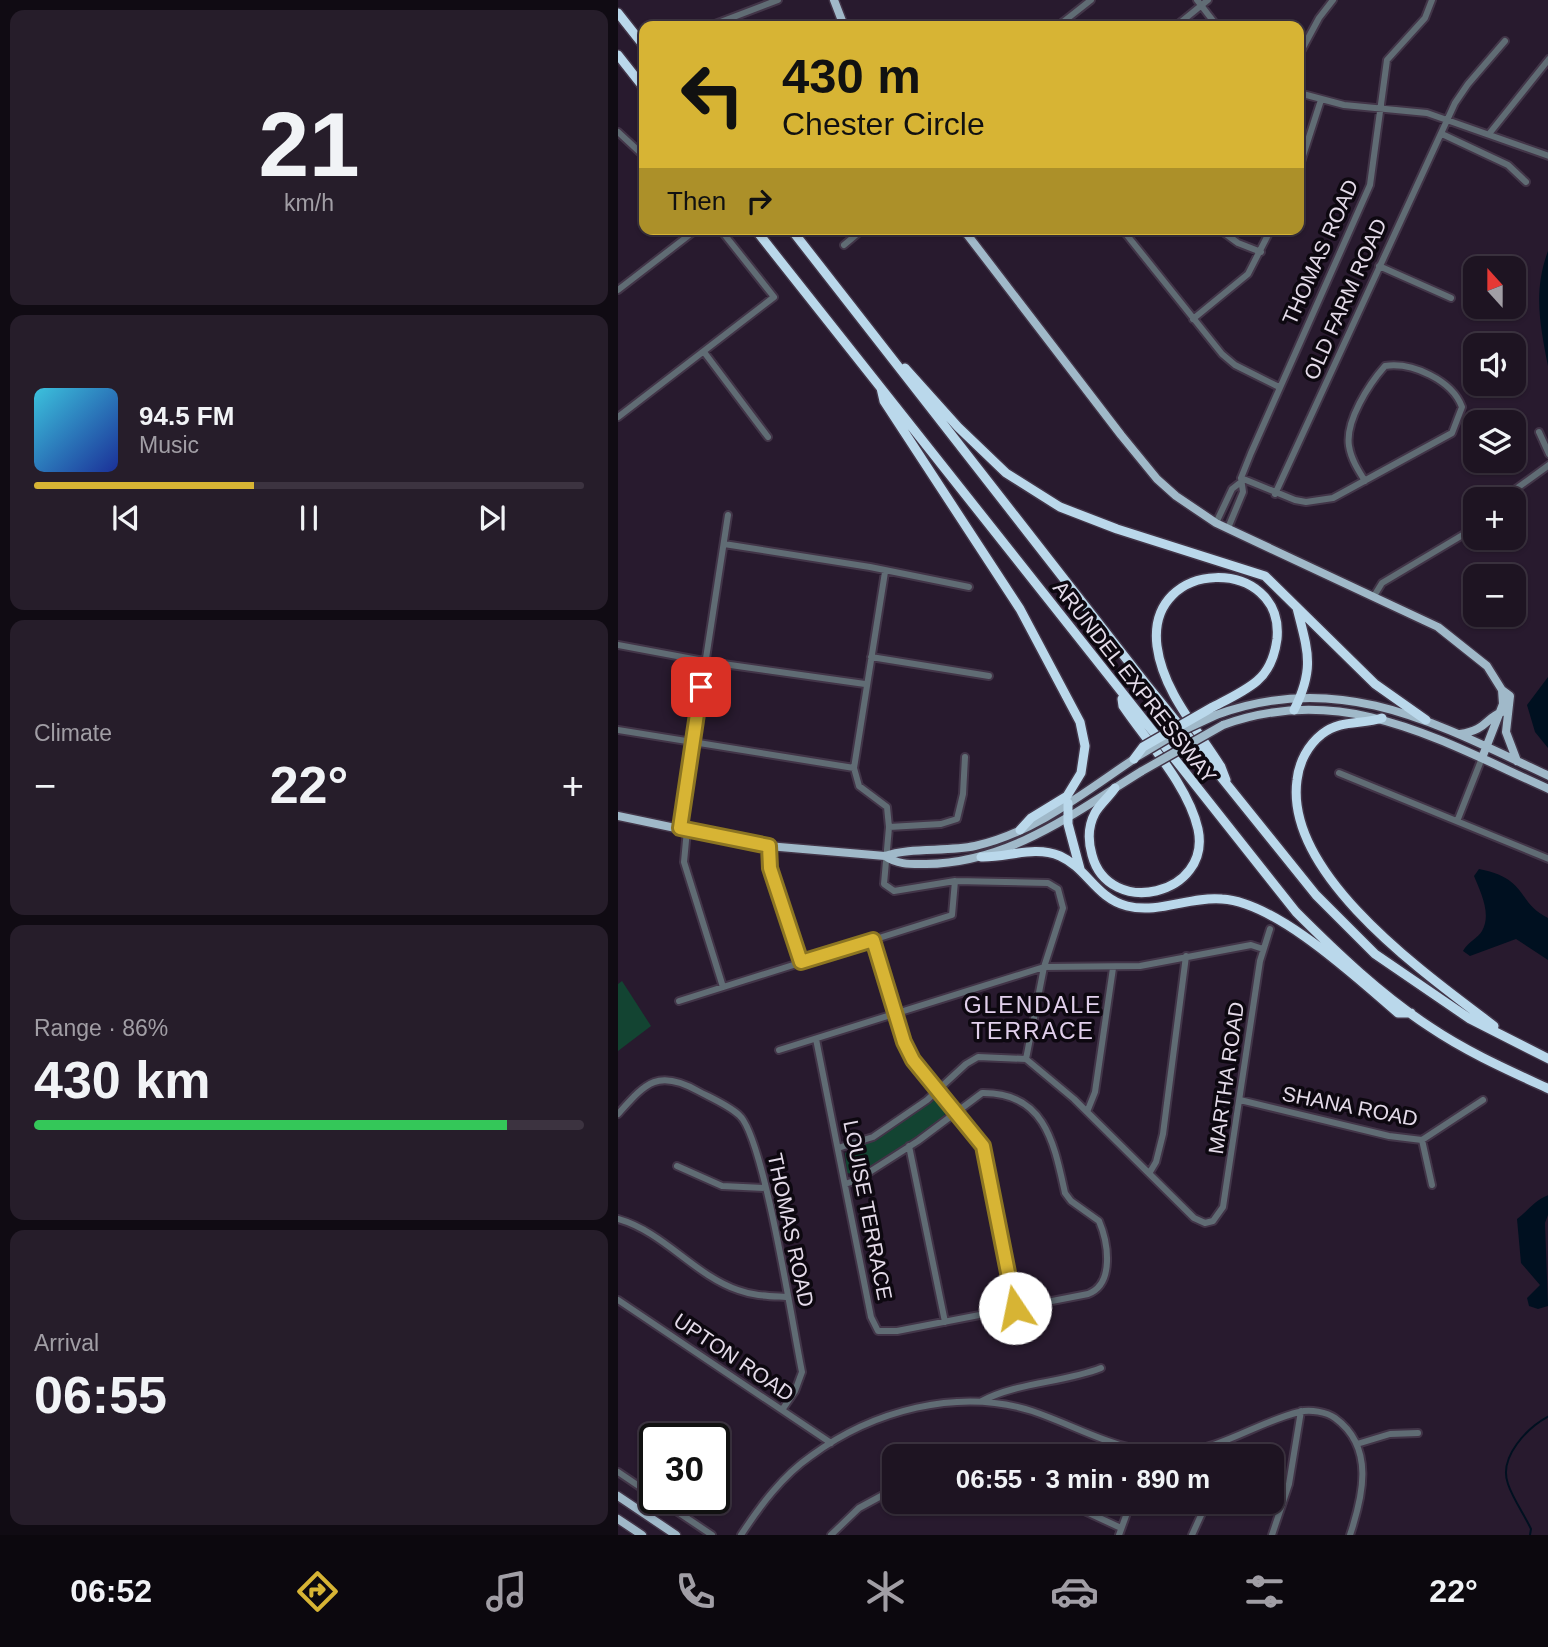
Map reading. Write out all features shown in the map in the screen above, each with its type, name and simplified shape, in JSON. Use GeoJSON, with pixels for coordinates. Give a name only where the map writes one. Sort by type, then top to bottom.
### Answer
{"type":"FeatureCollection","features":[{"type":"Feature","properties":{"kind":"highway"},"geometry":{"type":"LineString","coordinates":[[618,13],[639,40]]}},
{"type":"Feature","properties":{"kind":"highway"},"geometry":{"type":"LineString","coordinates":[[618,55],[639,82]]}},
{"type":"Feature","properties":{"kind":"highway","name":"ARUNDEL EXPRESSWAY"},"geometry":{"type":"LineString","coordinates":[[760,235],[1296,912],[1373,984],[1411,1013],[1459,1045],[1548,1089]]}},
{"type":"Feature","properties":{"kind":"highway","name":"ARUNDEL EXPRESSWAY"},"geometry":{"type":"LineString","coordinates":[[796,235],[1316,895],[1375,954],[1460,1012],[1548,1059]]}},
{"type":"Feature","properties":{"kind":"highway"},"geometry":{"type":"LineString","coordinates":[[879,342],[983,453],[1039,495],[1060,507],[1117,529],[1228,562],[1265,576],[1335,649],[1375,684],[1426,720]]}},
{"type":"Feature","properties":{"kind":"highway"},"geometry":{"type":"LineString","coordinates":[[881,386],[884,401],[1020,608],[1080,722],[1085,746],[1078,780],[1067,796],[1031,818],[1020,830]]}},
{"type":"Feature","properties":{"kind":"highway"},"geometry":{"type":"LineString","coordinates":[[1134,759],[1143,747],[1213,712],[1258,680],[1273,656],[1278,632],[1274,615],[1265,599],[1249,584],[1222,576],[1195,580],[1172,596],[1162,612],[1156,637],[1162,666],[1174,695],[1221,767],[1229,788]]}},
{"type":"Feature","properties":{"kind":"highway"},"geometry":{"type":"LineString","coordinates":[[1294,710],[1308,675],[1309,656],[1297,607]]}},
{"type":"Feature","properties":{"kind":"highway"},"geometry":{"type":"LineString","coordinates":[[1115,788],[1095,813],[1089,828],[1094,861],[1107,880],[1122,890],[1140,894],[1168,889],[1186,875],[1194,863],[1198,832],[1184,796],[1123,706],[1121,694]]}},
{"type":"Feature","properties":{"kind":"highway"},"geometry":{"type":"LineString","coordinates":[[1382,718],[1373,721],[1350,721],[1329,729],[1314,742],[1303,757],[1295,795],[1303,831],[1326,871],[1375,927],[1426,975],[1518,1044]]}},
{"type":"Feature","properties":{"kind":"highway"},"geometry":{"type":"LineString","coordinates":[[1068,803],[1068,817],[1080,869]]}},
{"type":"Feature","properties":{"kind":"highway"},"geometry":{"type":"LineString","coordinates":[[981,857],[1039,852],[1059,856],[1080,869],[1096,889],[1111,900],[1129,907],[1148,909],[1215,899],[1257,906],[1283,921],[1398,1013],[1411,1013]]}},
{"type":"Feature","properties":{"kind":"main road"},"geometry":{"type":"LineString","coordinates":[[834,0],[842,21]]}},
{"type":"Feature","properties":{"kind":"main road"},"geometry":{"type":"LineString","coordinates":[[968,235],[1157,479],[1176,496],[1216,523],[1374,596],[1454,637],[1487,666],[1502,690],[1510,696],[1506,733],[1517,761]]}},
{"type":"Feature","properties":{"kind":"main road"},"geometry":{"type":"LineString","coordinates":[[1481,758],[1502,712],[1502,690]]}},
{"type":"Feature","properties":{"kind":"main road"},"geometry":{"type":"LineString","coordinates":[[1213,712],[1258,702],[1300,698],[1359,701],[1426,720],[1548,776]]}},
{"type":"Feature","properties":{"kind":"main road"},"geometry":{"type":"LineString","coordinates":[[885,856],[895,863],[920,864],[981,857],[1029,840],[1223,725],[1257,715],[1294,710],[1336,710],[1382,718],[1481,758],[1548,789]]}},
{"type":"Feature","properties":{"kind":"main road"},"geometry":{"type":"LineString","coordinates":[[1460,734],[1485,727],[1495,715],[1502,712]]}},
{"type":"Feature","properties":{"kind":"main road"},"geometry":{"type":"LineString","coordinates":[[618,816],[769,846],[885,856],[897,852],[934,852],[977,846],[1020,830],[1068,803],[1134,759]]}},
{"type":"Feature","properties":{"kind":"main road"},"geometry":{"type":"LineString","coordinates":[[618,1496],[676,1535]]}},
{"type":"Feature","properties":{"kind":"main road"},"geometry":{"type":"LineString","coordinates":[[618,1519],[642,1535]]}},
{"type":"Feature","properties":{"kind":"street"},"geometry":{"type":"LineString","coordinates":[[723,21],[777,0]]}},
{"type":"Feature","properties":{"kind":"street"},"geometry":{"type":"LineString","coordinates":[[1064,21],[1091,0]]}},
{"type":"Feature","properties":{"kind":"street"},"geometry":{"type":"LineString","coordinates":[[1181,21],[1199,3],[1208,0]]}},
{"type":"Feature","properties":{"kind":"street"},"geometry":{"type":"LineString","coordinates":[[1304,46],[1319,18],[1333,0]]}},
{"type":"Feature","properties":{"kind":"street","name":"THOMAS ROAD"},"geometry":{"type":"LineString","coordinates":[[1216,523],[1232,489],[1241,480],[1279,387],[1370,185],[1387,60],[1425,18],[1432,0]]}},
{"type":"Feature","properties":{"kind":"street"},"geometry":{"type":"LineString","coordinates":[[1199,3],[1213,21]]}},
{"type":"Feature","properties":{"kind":"street","name":"OLD FARM ROAD"},"geometry":{"type":"LineString","coordinates":[[1275,494],[1448,119],[1468,84],[1505,41]]}},
{"type":"Feature","properties":{"kind":"street"},"geometry":{"type":"LineString","coordinates":[[1489,134],[1548,59]]}},
{"type":"Feature","properties":{"kind":"street"},"geometry":{"type":"LineString","coordinates":[[1304,95],[1321,100],[1427,113],[1548,156]]}},
{"type":"Feature","properties":{"kind":"street"},"geometry":{"type":"LineString","coordinates":[[1304,153],[1321,100]]}},
{"type":"Feature","properties":{"kind":"street"},"geometry":{"type":"LineString","coordinates":[[618,132],[639,151]]}},
{"type":"Feature","properties":{"kind":"street"},"geometry":{"type":"LineString","coordinates":[[1442,134],[1509,165],[1526,182]]}},
{"type":"Feature","properties":{"kind":"street"},"geometry":{"type":"LineString","coordinates":[[618,290],[689,235]]}},
{"type":"Feature","properties":{"kind":"street"},"geometry":{"type":"LineString","coordinates":[[618,417],[774,297],[725,235]]}},
{"type":"Feature","properties":{"kind":"street"},"geometry":{"type":"LineString","coordinates":[[844,245],[856,235]]}},
{"type":"Feature","properties":{"kind":"street"},"geometry":{"type":"LineString","coordinates":[[1128,235],[1193,318],[1235,365],[1279,387]]}},
{"type":"Feature","properties":{"kind":"street"},"geometry":{"type":"LineString","coordinates":[[1227,235],[1238,243],[1261,252]]}},
{"type":"Feature","properties":{"kind":"street"},"geometry":{"type":"LineString","coordinates":[[1193,318],[1248,274],[1268,235]]}},
{"type":"Feature","properties":{"kind":"street"},"geometry":{"type":"LineString","coordinates":[[1379,266],[1451,298]]}},
{"type":"Feature","properties":{"kind":"street"},"geometry":{"type":"LineString","coordinates":[[704,352],[768,437]]}},
{"type":"Feature","properties":{"kind":"street"},"geometry":{"type":"LineString","coordinates":[[1241,480],[1275,494],[1306,502],[1322,501],[1365,481],[1452,433],[1462,407],[1452,390],[1410,367],[1385,366],[1373,380],[1348,439],[1352,459],[1365,481]]}},
{"type":"Feature","properties":{"kind":"street"},"geometry":{"type":"LineString","coordinates":[[1539,432],[1548,454]]}},
{"type":"Feature","properties":{"kind":"street"},"geometry":{"type":"LineString","coordinates":[[1518,487],[1548,465]]}},
{"type":"Feature","properties":{"kind":"street","name":"THOMAS ROAD"},"geometry":{"type":"LineString","coordinates":[[1228,528],[1243,492],[1241,480]]}},
{"type":"Feature","properties":{"kind":"street"},"geometry":{"type":"LineString","coordinates":[[723,987],[684,862],[683,829],[693,742],[728,515]]}},
{"type":"Feature","properties":{"kind":"street"},"geometry":{"type":"LineString","coordinates":[[1374,596],[1382,583],[1463,535]]}},
{"type":"Feature","properties":{"kind":"street"},"geometry":{"type":"LineString","coordinates":[[724,544],[870,567],[969,587]]}},
{"type":"Feature","properties":{"kind":"street"},"geometry":{"type":"LineString","coordinates":[[885,572],[865,684],[854,768],[859,786],[887,807],[889,827],[883,878],[888,889],[894,891],[955,881],[1048,883],[1058,889],[1063,908],[1044,967],[1026,1059]]}},
{"type":"Feature","properties":{"kind":"street"},"geometry":{"type":"LineString","coordinates":[[618,645],[705,659],[709,662],[865,684]]}},
{"type":"Feature","properties":{"kind":"street"},"geometry":{"type":"LineString","coordinates":[[871,657],[988,676]]}},
{"type":"Feature","properties":{"kind":"street"},"geometry":{"type":"LineString","coordinates":[[618,730],[854,768]]}},
{"type":"Feature","properties":{"kind":"street"},"geometry":{"type":"LineString","coordinates":[[889,827],[941,824],[957,819],[963,794],[965,757]]}},
{"type":"Feature","properties":{"kind":"street"},"geometry":{"type":"LineString","coordinates":[[1457,819],[1481,758]]}},
{"type":"Feature","properties":{"kind":"street"},"geometry":{"type":"LineString","coordinates":[[1339,773],[1457,819],[1548,859]]}},
{"type":"Feature","properties":{"kind":"street"},"geometry":{"type":"LineString","coordinates":[[769,846],[770,868],[801,962]]}},
{"type":"Feature","properties":{"kind":"street"},"geometry":{"type":"LineString","coordinates":[[679,1001],[952,915],[955,881]]}},
{"type":"Feature","properties":{"kind":"street","name":"MARTHA ROAD"},"geometry":{"type":"LineString","coordinates":[[1150,1172],[1194,1218],[1205,1223],[1217,1219],[1223,1208],[1263,949],[1270,929]]}},
{"type":"Feature","properties":{"kind":"street"},"geometry":{"type":"LineString","coordinates":[[873,940],[913,1060],[983,1146],[1015,1308]]}},
{"type":"Feature","properties":{"kind":"street"},"geometry":{"type":"LineString","coordinates":[[779,1050],[1044,967],[1113,968],[1251,945],[1263,949]]}},
{"type":"Feature","properties":{"kind":"street"},"geometry":{"type":"LineString","coordinates":[[838,1148],[874,1137],[937,1090],[966,1063],[978,1057],[1026,1059],[1038,1066],[1150,1172],[1156,1162],[1163,1134],[1186,956]]}},
{"type":"Feature","properties":{"kind":"street"},"geometry":{"type":"LineString","coordinates":[[1087,1112],[1095,1092],[1113,968]]}},
{"type":"Feature","properties":{"kind":"street","name":"LOUISE TERRACE"},"geometry":{"type":"LineString","coordinates":[[816,1039],[874,1325],[885,1333],[1097,1290],[1106,1270],[1101,1227],[1093,1214],[1071,1201],[1065,1193],[1050,1132],[1030,1108],[1006,1094],[982,1093],[956,1110]]}},
{"type":"Feature","properties":{"kind":"street","name":"THOMAS ROAD"},"geometry":{"type":"LineString","coordinates":[[618,1114],[640,1090],[656,1080],[668,1079],[687,1085],[741,1115],[757,1149],[802,1372],[795,1391],[782,1410]]}},
{"type":"Feature","properties":{"kind":"street","name":"SHANA ROAD"},"geometry":{"type":"LineString","coordinates":[[1240,1100],[1389,1136],[1422,1140],[1484,1100]]}},
{"type":"Feature","properties":{"kind":"street"},"geometry":{"type":"LineString","coordinates":[[845,1184],[857,1180],[909,1146],[956,1110]]}},
{"type":"Feature","properties":{"kind":"street"},"geometry":{"type":"LineString","coordinates":[[1422,1140],[1432,1185]]}},
{"type":"Feature","properties":{"kind":"street"},"geometry":{"type":"LineString","coordinates":[[909,1146],[945,1322]]}},
{"type":"Feature","properties":{"kind":"street"},"geometry":{"type":"LineString","coordinates":[[678,1166],[722,1186],[766,1188]]}},
{"type":"Feature","properties":{"kind":"street"},"geometry":{"type":"LineString","coordinates":[[618,1219],[634,1224],[658,1238],[728,1286],[756,1295],[786,1297]]}},
{"type":"Feature","properties":{"kind":"street","name":"UPTON ROAD"},"geometry":{"type":"LineString","coordinates":[[618,1300],[831,1443]]}},
{"type":"Feature","properties":{"kind":"street"},"geometry":{"type":"LineString","coordinates":[[981,1401],[998,1392],[1079,1376],[1101,1368]]}},
{"type":"Feature","properties":{"kind":"street"},"geometry":{"type":"LineString","coordinates":[[741,1535],[785,1478],[831,1443],[865,1425],[903,1411],[981,1401],[1030,1410],[1109,1444]]}},
{"type":"Feature","properties":{"kind":"street"},"geometry":{"type":"LineString","coordinates":[[1216,1444],[1301,1411],[1317,1411],[1335,1418],[1357,1444],[1364,1466],[1350,1535]]}},
{"type":"Feature","properties":{"kind":"street"},"geometry":{"type":"LineString","coordinates":[[1272,1535],[1289,1485],[1301,1411]]}},
{"type":"Feature","properties":{"kind":"street"},"geometry":{"type":"LineString","coordinates":[[1357,1444],[1390,1434],[1418,1433]]}},
{"type":"Feature","properties":{"kind":"street"},"geometry":{"type":"LineString","coordinates":[[618,1472],[639,1486]]}},
{"type":"Feature","properties":{"kind":"street"},"geometry":{"type":"LineString","coordinates":[[831,1535],[859,1508],[882,1496]]}},
{"type":"Feature","properties":{"kind":"street"},"geometry":{"type":"LineString","coordinates":[[681,1514],[712,1535]]}},
{"type":"Feature","properties":{"kind":"street"},"geometry":{"type":"LineString","coordinates":[[1087,1514],[1120,1532],[1127,1514]]}},
{"type":"Feature","properties":{"kind":"street"},"geometry":{"type":"LineString","coordinates":[[1192,1535],[1202,1514]]}},
{"type":"Feature","properties":{"kind":"green space"},"geometry":{"type":"Polygon","coordinates":[[[622,981],[651,1026],[618,1051],[618,984],[622,981]]]}},
{"type":"Feature","properties":{"kind":"green space"},"geometry":{"type":"Polygon","coordinates":[[[933,1097],[947,1110],[940,1123],[859,1175],[847,1173],[845,1153],[873,1141],[933,1097]]]}},
{"type":"Feature","properties":{"kind":"water"},"geometry":{"type":"Polygon","coordinates":[[[1548,251],[1548,366],[1539,294],[1548,251]]]}},
{"type":"Feature","properties":{"kind":"water"},"geometry":{"type":"Polygon","coordinates":[[[1548,677],[1548,748],[1535,732],[1527,705],[1548,677]]]}},
{"type":"Feature","properties":{"kind":"water"},"geometry":{"type":"Polygon","coordinates":[[[1479,869],[1506,878],[1538,912],[1548,918],[1548,960],[1516,939],[1470,956],[1463,951],[1480,934],[1485,924],[1484,903],[1474,876],[1479,869]]]}},
{"type":"Feature","properties":{"kind":"water"},"geometry":{"type":"Polygon","coordinates":[[[1549,1195],[1545,1223],[1548,1306],[1538,1309],[1529,1306],[1527,1298],[1540,1285],[1521,1263],[1517,1219],[1536,1202],[1549,1195]]]}},
{"type":"Feature","properties":{"kind":"waterway"},"geometry":{"type":"LineString","coordinates":[[1530,1535],[1531,1529],[1508,1484],[1507,1464],[1524,1435],[1549,1416]]}},
{"type":"Feature","properties":{"kind":"district","name":"GLENDALE TERRACE"},"geometry":{"type":"Point","coordinates":[1033,1018]}},
{"type":"Feature","properties":{"kind":"route"},"geometry":{"type":"LineString","coordinates":[[701,687],[680,828],[769,846],[770,868],[801,962],[873,940],[904,1042],[913,1060],[977,1135],[983,1146],[1015,1308]]}}]}
